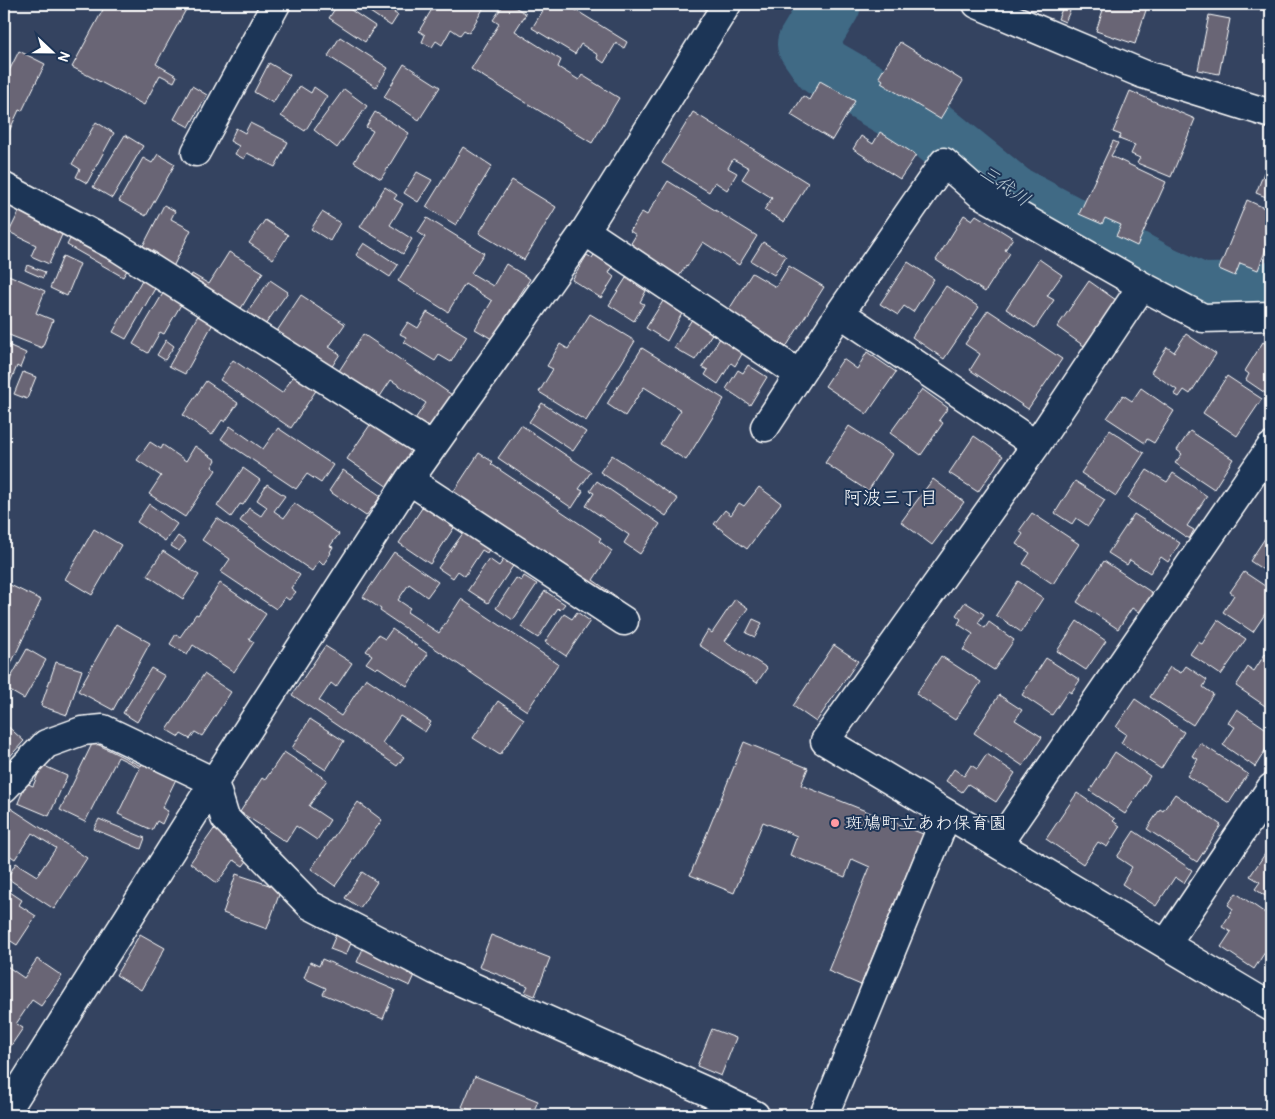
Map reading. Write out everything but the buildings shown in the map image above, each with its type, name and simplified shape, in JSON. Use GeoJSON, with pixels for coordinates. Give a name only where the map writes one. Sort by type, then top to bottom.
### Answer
{"type":"FeatureCollection","features":[{"type":"Feature","properties":{"kind":"street"},"geometry":{"type":"LineString","coordinates":[[196,152],[276,4]]}},
{"type":"Feature","properties":{"kind":"street"},"geometry":{"type":"LineString","coordinates":[[4,1115],[214,782],[409,480],[585,231],[727,4]]}},
{"type":"Feature","properties":{"kind":"street"},"geometry":{"type":"LineString","coordinates":[[977,4],[1143,74],[1271,114]]}},
{"type":"Feature","properties":{"kind":"street"},"geometry":{"type":"LineString","coordinates":[[765,427],[840,313],[944,162],[979,193],[1142,286],[1203,318],[1271,316]]}},
{"type":"Feature","properties":{"kind":"street"},"geometry":{"type":"LineString","coordinates":[[4,186],[117,247],[432,447]]}},
{"type":"Feature","properties":{"kind":"street"},"geometry":{"type":"LineString","coordinates":[[585,231],[799,374]]}},
{"type":"Feature","properties":{"kind":"street"},"geometry":{"type":"LineString","coordinates":[[1142,286],[1036,445],[824,741],[1271,1007]]}},
{"type":"Feature","properties":{"kind":"street"},"geometry":{"type":"LineString","coordinates":[[840,313],[1036,445]]}},
{"type":"Feature","properties":{"kind":"street"},"geometry":{"type":"LineString","coordinates":[[998,844],[1271,447]]}},
{"type":"Feature","properties":{"kind":"street"},"geometry":{"type":"LineString","coordinates":[[409,480],[624,621]]}},
{"type":"Feature","properties":{"kind":"street"},"geometry":{"type":"LineString","coordinates":[[4,788],[46,744],[82,731],[103,729],[214,782],[225,818],[310,905],[435,970],[755,1115]]}},
{"type":"Feature","properties":{"kind":"street"},"geometry":{"type":"LineString","coordinates":[[1166,944],[1271,788]]}},
{"type":"Feature","properties":{"kind":"street"},"geometry":{"type":"LineString","coordinates":[[824,1115],[947,814]]}},
{"type":"Feature","properties":{"kind":"waterway","name":"三代川"},"geometry":{"type":"LineString","coordinates":[[831,4],[807,44],[823,67],[933,131],[1012,195],[1157,273],[1200,293],[1271,292]]}},
{"type":"Feature","properties":{"kind":"place","name":"斑鳩町立あわ保育園"},"geometry":{"type":"Point","coordinates":[835,823]}},
{"type":"Feature","properties":{"kind":"district","name":"阿波三丁目"},"geometry":{"type":"Point","coordinates":[891,498]}}]}
